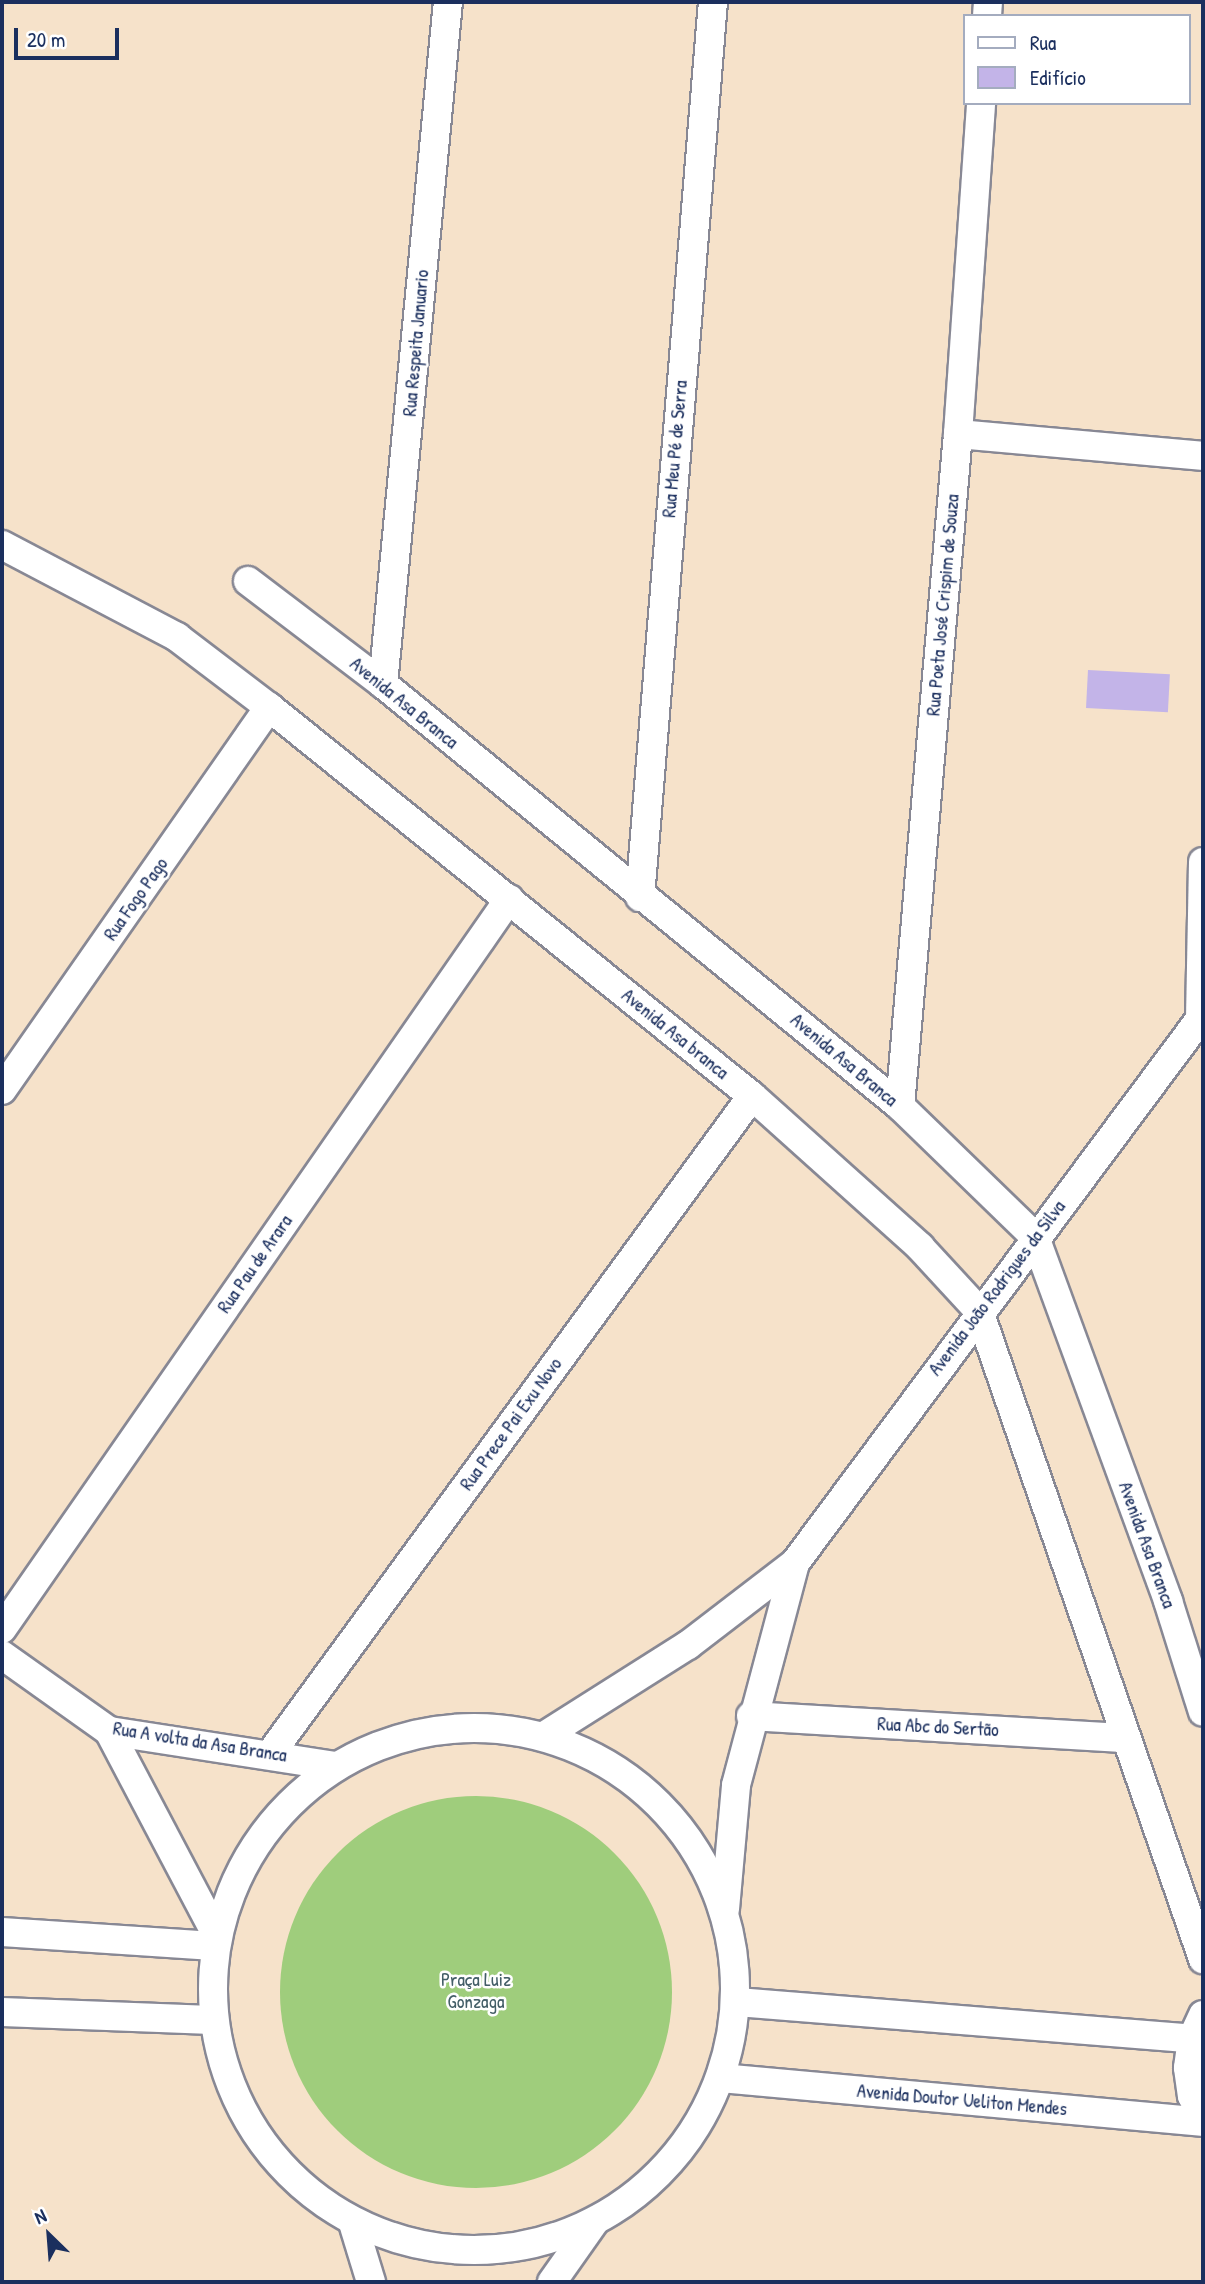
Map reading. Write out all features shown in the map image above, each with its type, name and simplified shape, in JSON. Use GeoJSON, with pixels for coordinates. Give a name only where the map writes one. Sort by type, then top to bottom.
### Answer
{"type":"FeatureCollection","features":[{"type":"Feature","properties":{"kind":"street","name":"Rua Respeita Januario"},"geometry":{"type":"LineString","coordinates":[[383,684],[448,2]]}},
{"type":"Feature","properties":{"kind":"street","name":"Rua Meu Pé de Serra"},"geometry":{"type":"LineString","coordinates":[[640,897],[713,2]]}},
{"type":"Feature","properties":{"kind":"street","name":"Rua Poeta José Crispim de Souza"},"geometry":{"type":"LineString","coordinates":[[900,1106],[958,434],[981,105]]}},
{"type":"Feature","properties":{"kind":"street"},"geometry":{"type":"LineString","coordinates":[[958,434],[1203,456]]}},
{"type":"Feature","properties":{"kind":"street"},"geometry":{"type":"LineString","coordinates":[[4,552],[177,637],[269,707]]}},
{"type":"Feature","properties":{"kind":"street","name":"Avenida Asa Branca"},"geometry":{"type":"LineString","coordinates":[[248,582],[383,684],[640,897],[900,1106],[1035,1237],[1168,1601],[1203,1712]]}},
{"type":"Feature","properties":{"kind":"street","name":"Avenida Asa branca"},"geometry":{"type":"LineString","coordinates":[[269,707],[752,1096],[920,1247],[979,1311]]}},
{"type":"Feature","properties":{"kind":"street","name":"Rua Fogo Pago"},"geometry":{"type":"LineString","coordinates":[[2,1090],[269,707]]}},
{"type":"Feature","properties":{"kind":"street"},"geometry":{"type":"LineString","coordinates":[[1202,1017],[1203,864]]}},
{"type":"Feature","properties":{"kind":"street","name":"Rua Pau de Arara"},"geometry":{"type":"LineString","coordinates":[[2,1629],[509,899]]}},
{"type":"Feature","properties":{"kind":"street","name":"Avenida João Rodrigues da Silva"},"geometry":{"type":"LineString","coordinates":[[544,1736],[688,1645],[795,1563],[979,1311],[1202,1017]]}},
{"type":"Feature","properties":{"kind":"street","name":"Rua Prece Pai Exu Novo"},"geometry":{"type":"LineString","coordinates":[[271,1753],[752,1096]]}},
{"type":"Feature","properties":{"kind":"street"},"geometry":{"type":"LineString","coordinates":[[979,1311],[1203,1959]]}},
{"type":"Feature","properties":{"kind":"street","name":"Avenida João Rodrigues da Silva"},"geometry":{"type":"LineString","coordinates":[[725,1910],[736,1784],[751,1716],[795,1563]]}},
{"type":"Feature","properties":{"kind":"street","name":"Rua A volta da Asa Branca"},"geometry":{"type":"LineString","coordinates":[[2,1655],[109,1731],[271,1753],[336,1766]]}},
{"type":"Feature","properties":{"kind":"street","name":"Rua Abc do Sertão"},"geometry":{"type":"LineString","coordinates":[[751,1716],[1125,1738]]}},
{"type":"Feature","properties":{"kind":"street"},"geometry":{"type":"LineString","coordinates":[[473,1727],[544,1736],[623,1773],[686,1833],[725,1910],[735,1955],[737,2002],[721,2078],[700,2122],[672,2161],[636,2194],[596,2221],[516,2248],[433,2249],[353,2223],[284,2173],[235,2102],[212,2020],[215,1941],[237,1875],[278,1814],[336,1766],[402,1737],[473,1727]]}},
{"type":"Feature","properties":{"kind":"street"},"geometry":{"type":"LineString","coordinates":[[109,1731],[215,1941]]}},
{"type":"Feature","properties":{"kind":"street"},"geometry":{"type":"LineString","coordinates":[[2,1934],[215,1941]]}},
{"type":"Feature","properties":{"kind":"street"},"geometry":{"type":"LineString","coordinates":[[737,2002],[1198,2027],[1188,2068],[1192,2096],[1203,2120]]}},
{"type":"Feature","properties":{"kind":"street"},"geometry":{"type":"LineString","coordinates":[[2,2012],[212,2020]]}},
{"type":"Feature","properties":{"kind":"street","name":"Avenida Doutor Ueliton Mendes"},"geometry":{"type":"LineString","coordinates":[[721,2078],[1203,2120]]}},
{"type":"Feature","properties":{"kind":"street"},"geometry":{"type":"LineString","coordinates":[[552,2282],[596,2221]]}},
{"type":"Feature","properties":{"kind":"street"},"geometry":{"type":"LineString","coordinates":[[353,2223],[371,2282]]}},
{"type":"Feature","properties":{"kind":"green space","name":"Praça Luiz Gonzaga"},"geometry":{"type":"Polygon","coordinates":[[[476,1796],[514,1800],[551,1811],[585,1829],[614,1854],[639,1883],[657,1917],[668,1954],[672,1992],[668,2030],[657,2067],[639,2101],[614,2130],[585,2155],[551,2173],[514,2184],[476,2188],[438,2184],[401,2173],[367,2155],[338,2130],[313,2101],[295,2067],[284,2030],[280,1992],[284,1954],[295,1917],[313,1883],[338,1854],[367,1829],[401,1811],[438,1800],[476,1796]]]}},
{"type":"Feature","properties":{"kind":"building"},"geometry":{"type":"Polygon","coordinates":[[[1088,670],[1170,674],[1168,712],[1086,708],[1088,670]]]}}]}
